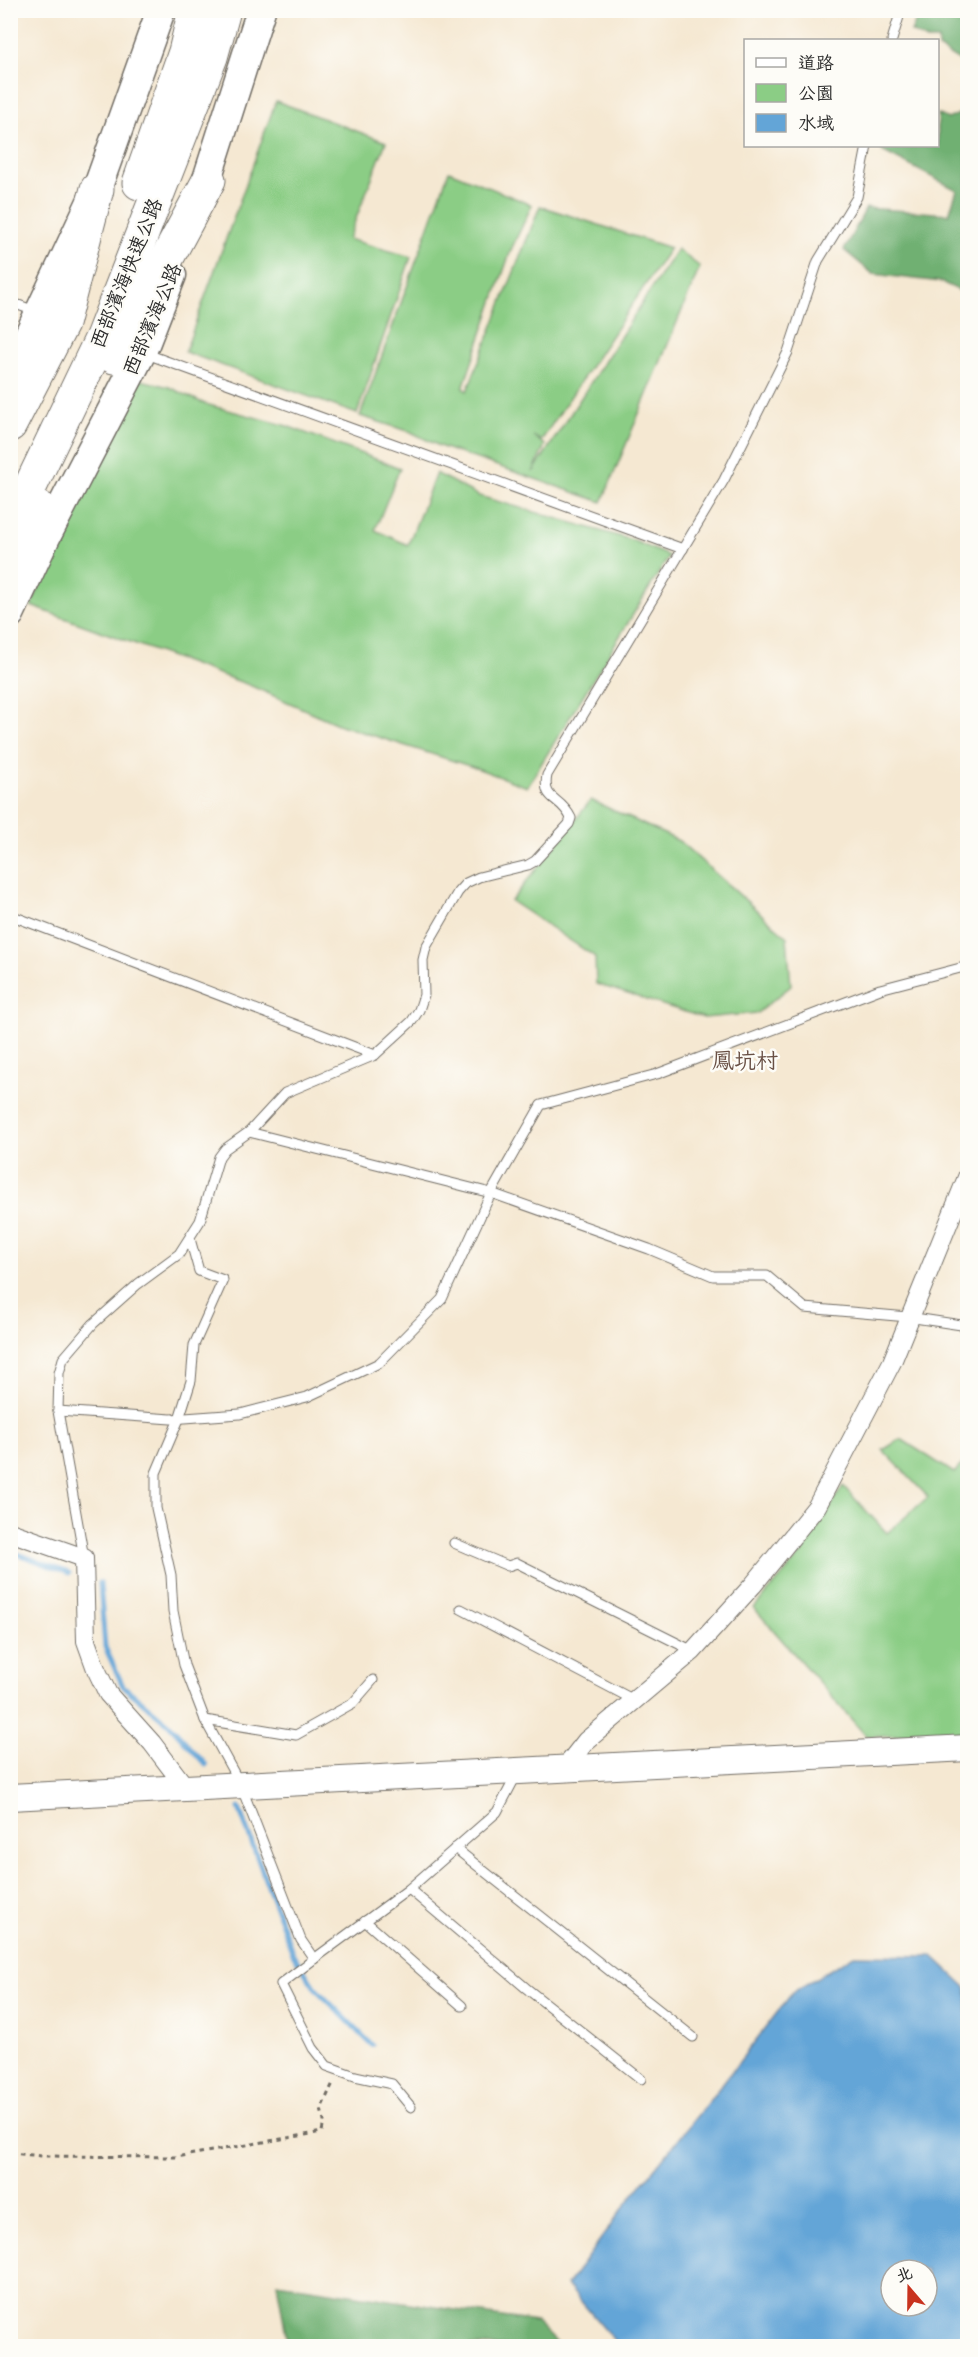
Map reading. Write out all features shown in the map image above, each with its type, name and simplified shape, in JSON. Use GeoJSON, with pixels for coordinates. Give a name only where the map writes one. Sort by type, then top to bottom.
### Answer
{"type":"FeatureCollection","features":[{"type":"Feature","properties":{"kind":"highway","name":"西部濱海快速公路"},"geometry":{"type":"LineString","coordinates":[[10,480],[88,326],[185,52],[195,10]]}},
{"type":"Feature","properties":{"kind":"highway","name":"西部濱海快速公路"},"geometry":{"type":"LineString","coordinates":[[10,528],[102,337],[211,57],[224,10]]}},
{"type":"Feature","properties":{"kind":"highway"},"geometry":{"type":"LineString","coordinates":[[10,572],[124,337],[209,180]]}},
{"type":"Feature","properties":{"kind":"highway"},"geometry":{"type":"LineString","coordinates":[[10,425],[62,324],[97,189]]}},
{"type":"Feature","properties":{"kind":"main road"},"geometry":{"type":"LineString","coordinates":[[10,375],[97,189],[161,10]]}},
{"type":"Feature","properties":{"kind":"main road","name":"西部濱海公路"},"geometry":{"type":"LineString","coordinates":[[10,614],[46,537],[142,352],[209,180],[261,10]]}},
{"type":"Feature","properties":{"kind":"street"},"geometry":{"type":"LineString","coordinates":[[564,1769],[586,1741],[693,1651],[753,1585],[817,1506],[892,1362],[908,1317],[968,1175]]}},
{"type":"Feature","properties":{"kind":"street"},"geometry":{"type":"LineString","coordinates":[[10,1532],[84,1558],[86,1641],[96,1668],[108,1694],[152,1743],[186,1788]]}},
{"type":"Feature","properties":{"kind":"street"},"geometry":{"type":"LineString","coordinates":[[10,1797],[968,1748]]}},
{"type":"Feature","properties":{"kind":"lane"},"geometry":{"type":"LineString","coordinates":[[892,39],[901,10]]}},
{"type":"Feature","properties":{"kind":"lane"},"geometry":{"type":"LineString","coordinates":[[84,1558],[58,1411],[59,1373],[63,1359],[93,1324],[138,1284],[179,1254],[200,1221],[219,1156],[225,1149],[249,1132],[285,1094],[375,1055],[411,1021],[419,1010],[424,994],[423,960],[426,947],[458,892],[466,883],[479,877],[517,869],[535,861],[569,824],[571,818],[565,806],[549,796],[546,790],[547,775],[724,480],[788,352],[818,261],[857,197],[867,147]]}},
{"type":"Feature","properties":{"kind":"lane"},"geometry":{"type":"LineString","coordinates":[[10,302],[40,313]]}},
{"type":"Feature","properties":{"kind":"lane"},"geometry":{"type":"LineString","coordinates":[[142,352],[683,549]]}},
{"type":"Feature","properties":{"kind":"lane"},"geometry":{"type":"LineString","coordinates":[[10,915],[375,1055]]}},
{"type":"Feature","properties":{"kind":"lane"},"geometry":{"type":"LineString","coordinates":[[58,1411],[179,1419],[240,1414],[307,1397],[380,1364],[442,1299],[492,1193],[541,1105],[657,1074],[880,989],[968,966]]}},
{"type":"Feature","properties":{"kind":"lane"},"geometry":{"type":"LineString","coordinates":[[249,1132],[492,1193],[649,1249],[713,1276],[767,1276],[805,1308],[908,1317],[968,1326]]}},
{"type":"Feature","properties":{"kind":"lane"},"geometry":{"type":"LineString","coordinates":[[190,1239],[199,1271],[223,1280],[194,1345],[191,1381],[179,1419],[156,1473],[156,1508],[171,1575],[173,1611],[184,1665],[206,1720],[242,1786],[301,1940],[314,1959]]}},
{"type":"Feature","properties":{"kind":"lane"},"geometry":{"type":"LineString","coordinates":[[454,1543],[508,1566],[516,1563],[693,1651]]}},
{"type":"Feature","properties":{"kind":"lane"},"geometry":{"type":"LineString","coordinates":[[460,1609],[634,1700]]}},
{"type":"Feature","properties":{"kind":"lane"},"geometry":{"type":"LineString","coordinates":[[206,1720],[296,1735],[353,1703],[373,1680]]}},
{"type":"Feature","properties":{"kind":"lane"},"geometry":{"type":"LineString","coordinates":[[411,2107],[392,2084],[355,2076],[327,2066],[313,2048],[281,1983],[409,1889],[497,1812],[518,1771]]}},
{"type":"Feature","properties":{"kind":"lane"},"geometry":{"type":"LineString","coordinates":[[455,1848],[693,2037]]}},
{"type":"Feature","properties":{"kind":"lane"},"geometry":{"type":"LineString","coordinates":[[409,1889],[526,1988],[641,2079]]}},
{"type":"Feature","properties":{"kind":"lane"},"geometry":{"type":"LineString","coordinates":[[365,1921],[462,2006]]}},
{"type":"Feature","properties":{"kind":"path"},"geometry":{"type":"LineString","coordinates":[[10,2153],[42,2156],[177,2157],[322,2132],[324,2121],[321,2109],[328,2090],[341,2071]]}},
{"type":"Feature","properties":{"kind":"green space"},"geometry":{"type":"Polygon","coordinates":[[[920,11],[967,11],[967,66],[939,49],[939,39],[924,39],[911,32],[920,11]]]}},
{"type":"Feature","properties":{"kind":"green space"},"geometry":{"type":"Polygon","coordinates":[[[276,101],[386,142],[348,239],[411,257],[357,414],[185,352],[276,101]]]}},
{"type":"Feature","properties":{"kind":"green space"},"geometry":{"type":"Polygon","coordinates":[[[967,110],[967,294],[941,282],[873,274],[844,250],[866,208],[949,214],[957,190],[882,151],[883,147],[939,147],[939,114],[948,119],[967,110]]]}},
{"type":"Feature","properties":{"kind":"green space"},"geometry":{"type":"Polygon","coordinates":[[[449,171],[532,205],[511,250],[463,388],[467,391],[540,206],[670,248],[541,441],[533,436],[545,445],[533,472],[677,249],[700,267],[602,502],[439,446],[411,432],[360,416],[449,171]]]}},
{"type":"Feature","properties":{"kind":"green space"},"geometry":{"type":"Polygon","coordinates":[[[133,378],[169,387],[205,404],[284,425],[400,468],[375,530],[408,545],[436,473],[479,496],[632,540],[669,556],[527,787],[479,769],[340,725],[249,685],[31,606],[133,378]]]}},
{"type":"Feature","properties":{"kind":"green space"},"geometry":{"type":"Polygon","coordinates":[[[591,800],[679,841],[787,937],[791,986],[757,1013],[704,1018],[596,984],[595,957],[511,901],[591,800]]]}},
{"type":"Feature","properties":{"kind":"green space"},"geometry":{"type":"Polygon","coordinates":[[[901,1439],[954,1473],[967,1459],[967,1733],[866,1736],[754,1608],[804,1551],[843,1486],[887,1533],[928,1497],[883,1450],[901,1439]]]}},
{"type":"Feature","properties":{"kind":"green space"},"geometry":{"type":"Polygon","coordinates":[[[277,2283],[536,2322],[560,2346],[288,2346],[277,2283]]]}},
{"type":"Feature","properties":{"kind":"water"},"geometry":{"type":"Polygon","coordinates":[[[854,1955],[933,1956],[967,1988],[967,2346],[619,2346],[567,2285],[630,2199],[793,1992],[854,1955]]]}},
{"type":"Feature","properties":{"kind":"waterway"},"geometry":{"type":"LineString","coordinates":[[10,1551],[69,1573]]}},
{"type":"Feature","properties":{"kind":"waterway"},"geometry":{"type":"LineString","coordinates":[[100,1583],[105,1647],[123,1686],[169,1724],[206,1765]]}},
{"type":"Feature","properties":{"kind":"waterway"},"geometry":{"type":"LineString","coordinates":[[239,1808],[293,1954],[315,1988],[372,2045]]}},
{"type":"Feature","properties":{"kind":"district","name":"鳳坑村"},"geometry":{"type":"Point","coordinates":[745,1060]}}]}
